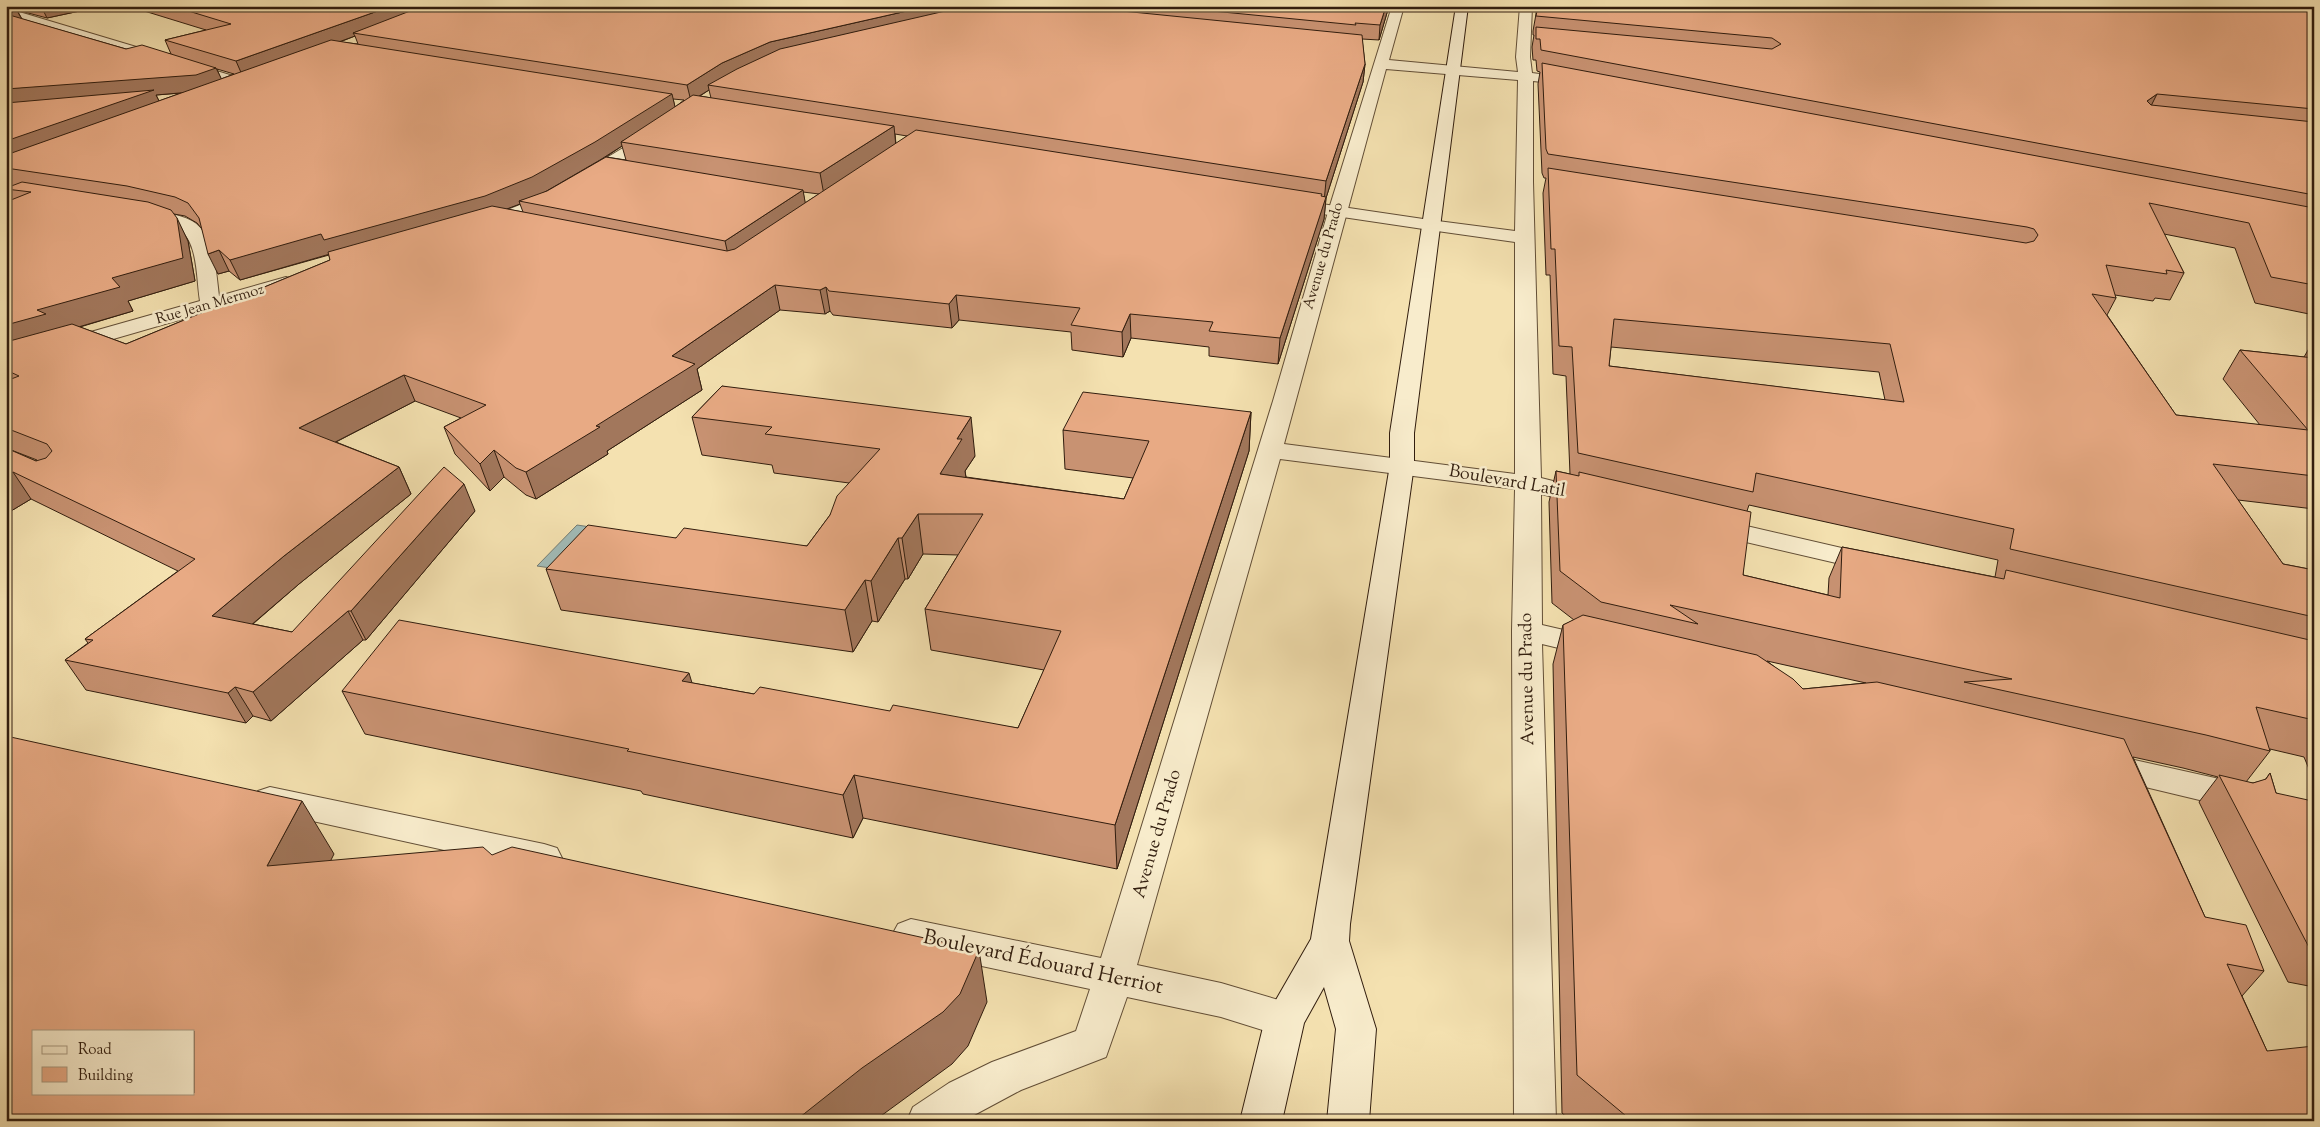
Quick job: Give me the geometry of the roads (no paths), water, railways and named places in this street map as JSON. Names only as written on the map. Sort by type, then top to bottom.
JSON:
[{"type":"street","name":"Avenue du Prado","points":[[928,1121],[979,1090],[1037,1064],[1092,1044],[1135,913],[1270,450],[1379,54],[1398,6]]},
{"type":"street","points":[[1348,1121],[1356,1029],[1330,941],[1331,924],[1402,466],[1402,434],[1462,6]]},
{"type":"street","name":"Avenue du Prado","points":[[1526,6],[1530,40],[1523,57],[1526,85],[1524,182],[1528,483],[1527,631],[1535,1121]]},
{"type":"street","points":[[6,12],[245,84]]},
{"type":"street","points":[[24,29],[44,24]]},
{"type":"street","points":[[1379,54],[1454,69],[1524,75],[1555,80]]},
{"type":"street","points":[[226,90],[262,77]]},
{"type":"street","points":[[472,229],[498,221],[545,202],[608,166],[668,126]]},
{"type":"street","points":[[608,166],[629,169]]},
{"type":"street","points":[[1524,182],[1544,185]]},
{"type":"street","points":[[1273,202],[1526,238]]},
{"type":"street","points":[[124,211],[164,218],[189,227],[199,240],[211,304]]},
{"type":"street","points":[[498,221],[528,227]]},
{"type":"street","name":"Rue Jean Mermoz","points":[[6,363],[299,279]]},
{"type":"street","points":[[1270,450],[1402,466]]},
{"type":"street","name":"Boulevard Latil","points":[[1402,466],[1528,483],[1616,504]]},
{"type":"street","points":[[1684,520],[1897,569]]},
{"type":"street","points":[[1527,631],[1624,653]]},
{"type":"street","points":[[2079,759],[2233,795]]},
{"type":"street","points":[[240,794],[573,864]]},
{"type":"street","name":"Boulevard Édouard Herriot","points":[[878,928],[1222,1000],[1285,1019]]},
{"type":"street","points":[[1261,1121],[1285,1019],[1330,941]]},
{"type":"water","points":[[577,525],[604,529],[564,570],[537,566]]}]
